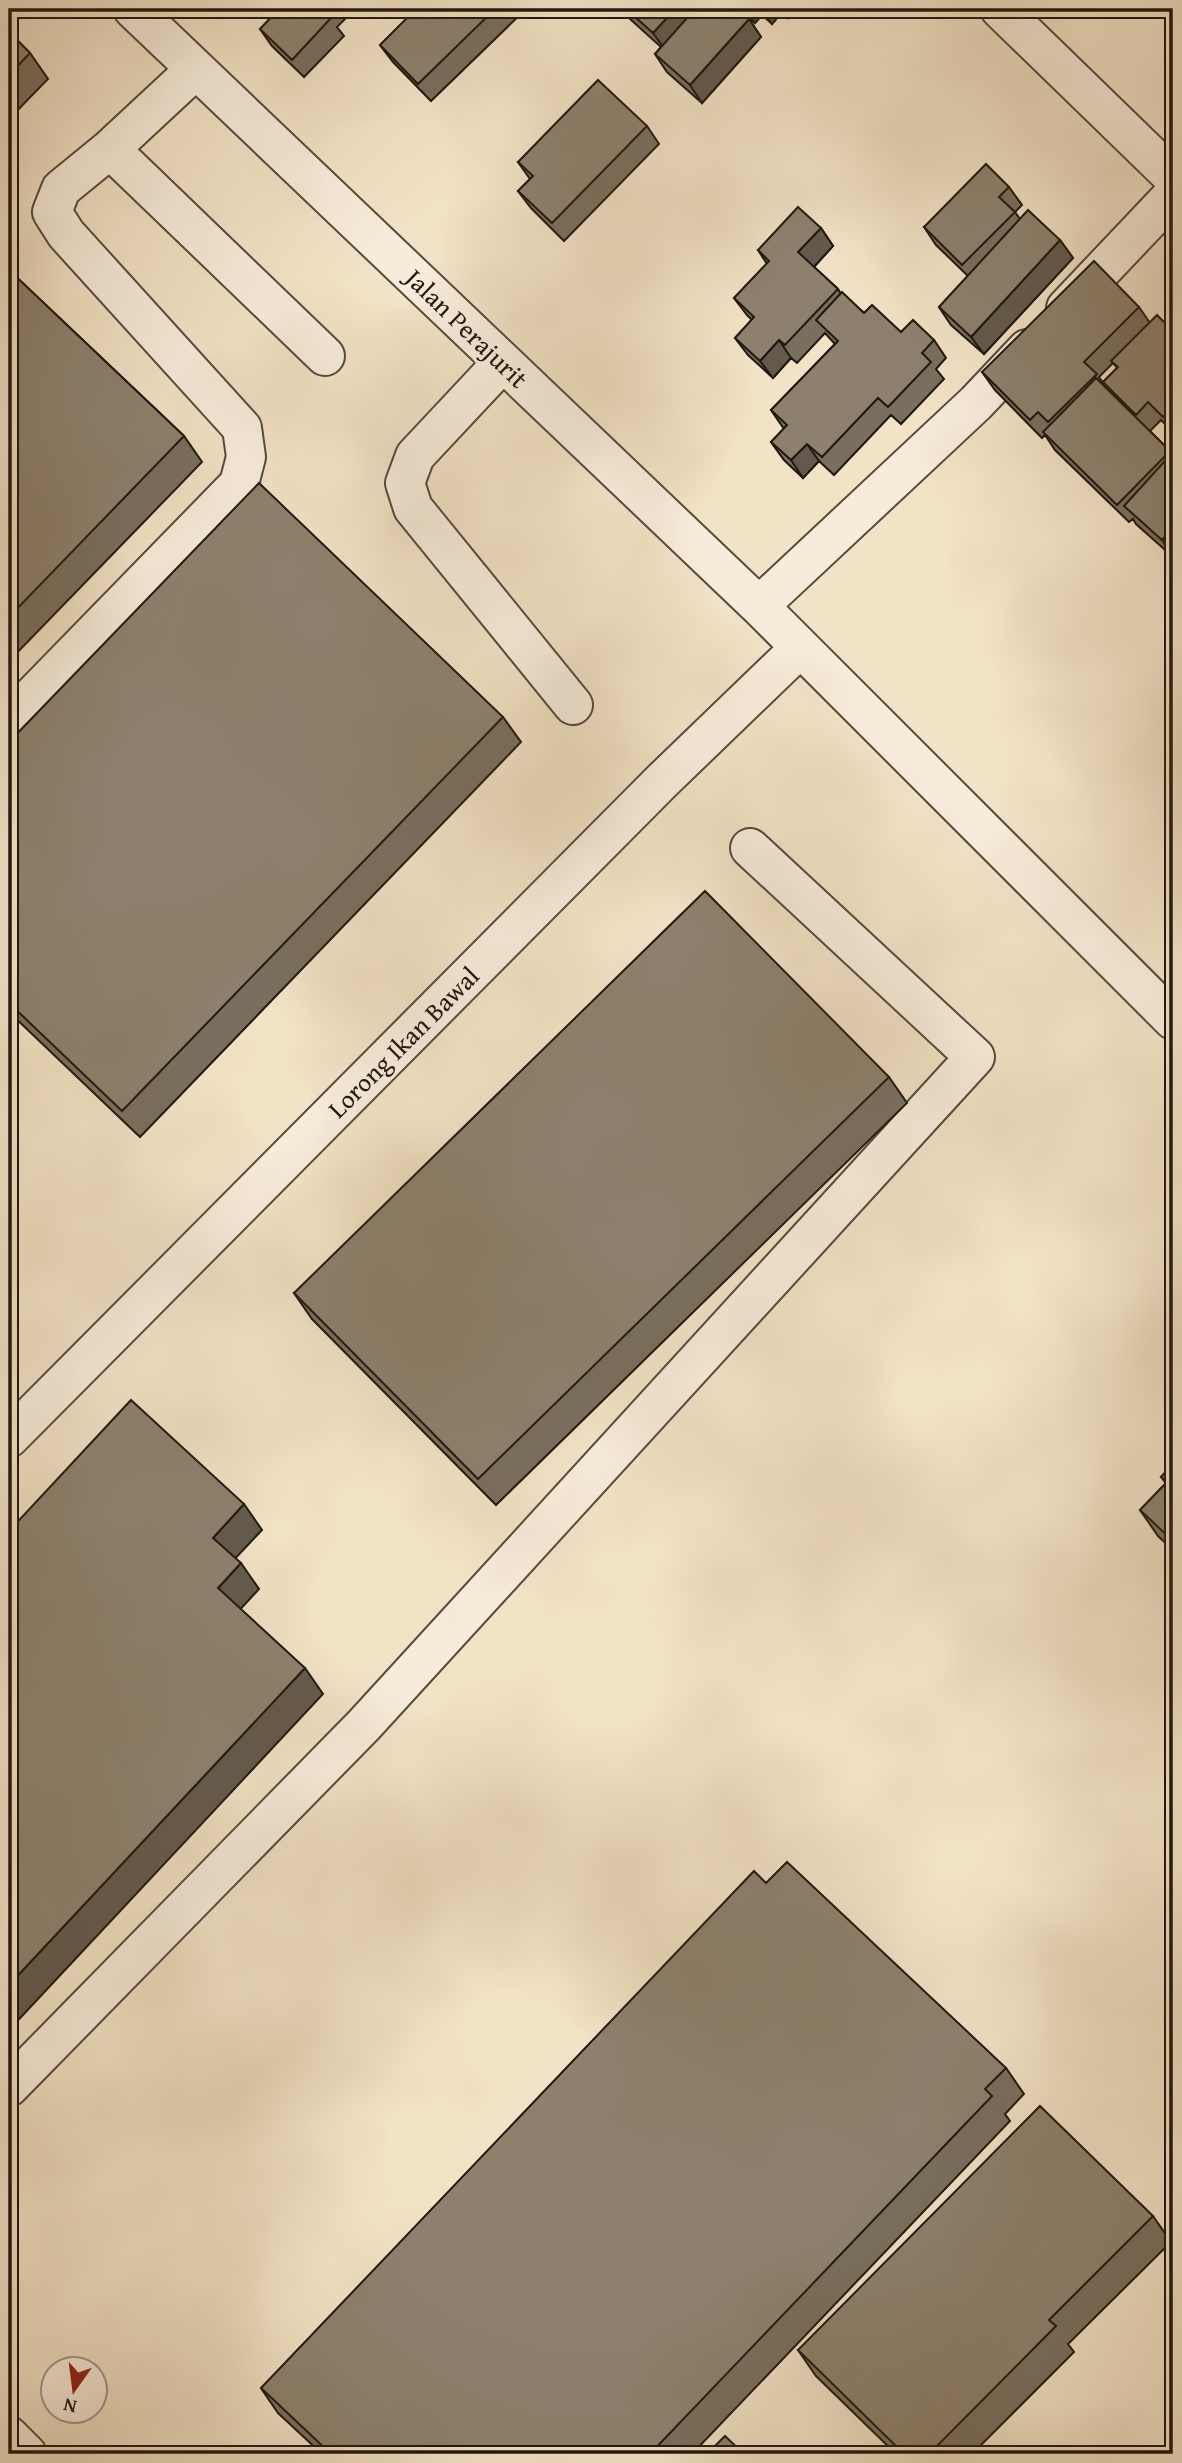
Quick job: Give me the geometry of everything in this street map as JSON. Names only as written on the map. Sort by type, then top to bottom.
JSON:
[{"type":"street","name":"Jalan Perajurit","points":[[133,9],[759,606],[1173,1020]]},
{"type":"street","points":[[1000,9],[1173,177]]},
{"type":"street","points":[[9,720],[239,484],[246,457],[242,429],[66,234],[52,212],[61,189],[110,149],[196,69]]},
{"type":"street","points":[[110,149],[325,356]]},
{"type":"street","points":[[759,606],[976,403],[1173,195]]},
{"type":"street","points":[[503,362],[415,456],[405,483],[413,508],[573,705]]},
{"type":"street","name":"Lorong Ikan Bawal","points":[[9,1438],[662,781],[800,648]]},
{"type":"street","points":[[9,2087],[364,1725],[975,1056],[750,848]]},
{"type":"street","points":[[9,2436],[27,2454]]},
{"type":"building","points":[[279,9],[326,9],[324,11],[331,18],[292,60],[260,29]]},
{"type":"building","points":[[406,9],[495,9],[418,84],[380,45],[411,14]]},
{"type":"building","points":[[626,9],[675,9],[653,33]]},
{"type":"building","points":[[695,9],[737,9],[749,19],[690,85],[655,54]]},
{"type":"building","points":[[9,32],[30,53],[9,75]]},
{"type":"building","points":[[598,80],[647,126],[552,223],[518,191],[533,176],[518,162]]},
{"type":"building","points":[[986,164],[1009,187],[999,197],[1015,212],[962,265],[924,227]]},
{"type":"building","points":[[798,207],[821,228],[798,252],[838,289],[785,345],[779,340],[760,361],[735,338],[754,317],[734,298],[769,261],[758,250]]},
{"type":"building","points":[[1028,210],[1060,240],[971,337],[939,307]]},
{"type":"building","points":[[1094,261],[1139,307],[1084,362],[1097,374],[1048,422],[1038,412],[1030,420],[982,372]]},
{"type":"building","points":[[9,270],[184,436],[9,617]]},
{"type":"building","points":[[842,292],[864,313],[872,305],[901,332],[913,320],[934,340],[922,353],[931,362],[888,407],[878,398],[822,457],[807,444],[791,460],[771,442],[787,425],[771,410],[838,341],[816,320]]},
{"type":"building","points":[[1173,294],[1173,310],[1165,302]]},
{"type":"building","points":[[1157,315],[1173,331],[1173,407],[1163,417],[1148,402],[1136,415],[1103,382],[1118,367],[1111,361]]},
{"type":"building","points":[[1096,378],[1170,451],[1117,505],[1043,432]]},
{"type":"building","points":[[1173,452],[1173,528],[1162,540],[1124,506]]},
{"type":"building","points":[[259,483],[503,717],[122,1111],[9,1003],[9,742]]},
{"type":"building","points":[[705,891],[889,1077],[478,1479],[294,1293]]},
{"type":"building","points":[[131,1400],[244,1504],[213,1538],[241,1563],[218,1588],[305,1668],[9,1985],[9,1531]]},
{"type":"building","points":[[1173,1464],[1173,1541],[1140,1510],[1167,1482],[1161,1477]]},
{"type":"building","points":[[787,1862],[1006,2068],[985,2089],[992,2096],[650,2454],[331,2454],[261,2388],[754,1871],[766,1883]]},
{"type":"building","points":[[1040,2106],[1153,2216],[1049,2320],[1056,2326],[929,2454],[904,2454],[798,2350]]},
{"type":"building","points":[[725,2436],[744,2454],[707,2454]]}]
